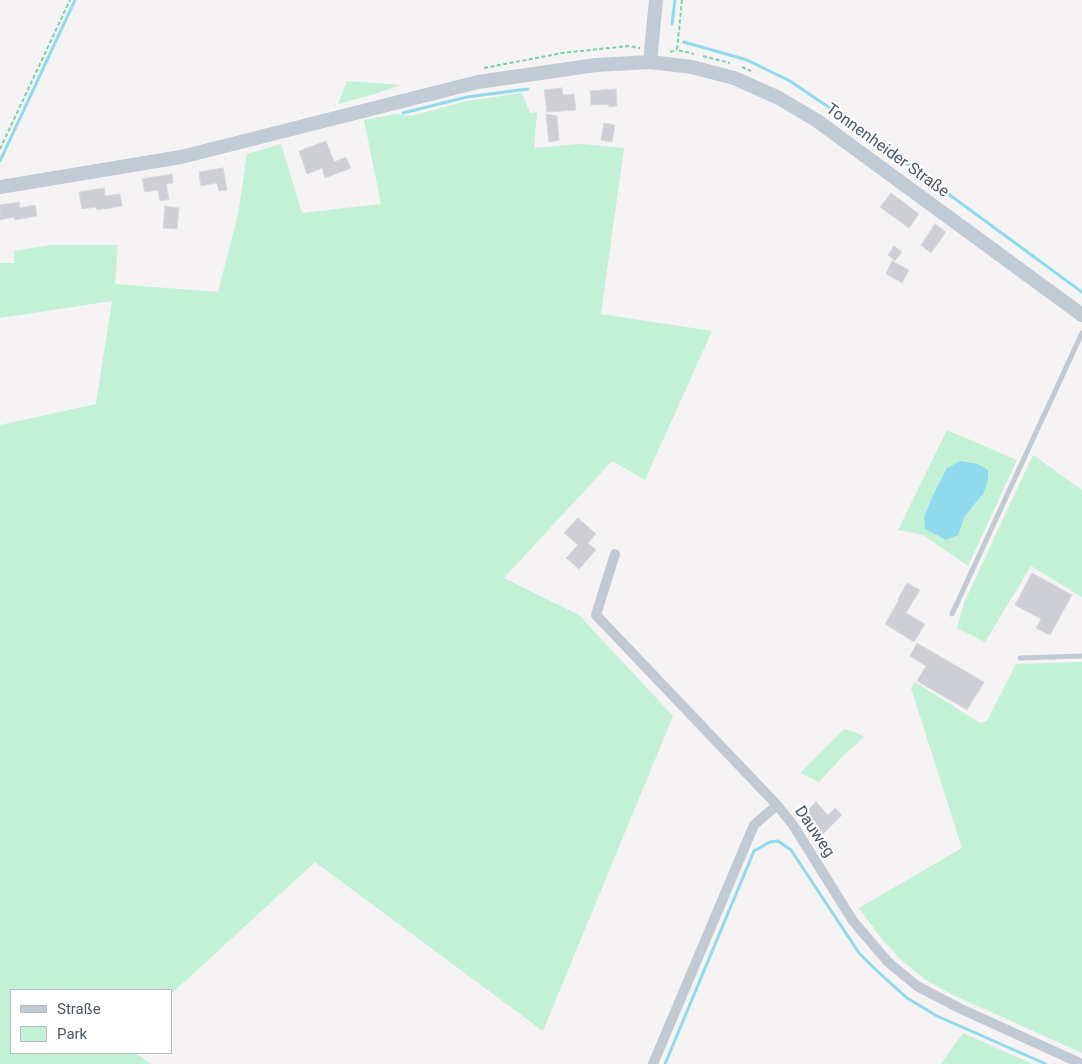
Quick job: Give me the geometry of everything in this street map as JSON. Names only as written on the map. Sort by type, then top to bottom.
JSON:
[{"type":"street","points":[[650,62],[656,0]]},
{"type":"street","name":"Tonnenheider Straße","points":[[0,187],[181,157],[478,82],[596,65],[650,62],[692,67],[734,78],[777,97],[816,120],[962,224],[1082,315]]},
{"type":"street","name":"Dauweg","points":[[615,554],[596,615],[777,805],[793,825],[853,921],[888,962],[917,986],[950,1004],[1082,1064]]},
{"type":"street","points":[[654,1064],[754,826],[777,805]]},
{"type":"lane","points":[[952,614],[1082,333]]},
{"type":"lane","points":[[1020,658],[1082,656]]},
{"type":"path","points":[[0,149],[70,0]]},
{"type":"green space","points":[[347,81],[400,85],[338,104]]},
{"type":"green space","points":[[522,93],[530,113],[537,112],[534,148],[580,144],[624,148],[601,314],[712,331],[645,480],[612,461],[504,578],[579,615],[673,716],[543,1031],[315,862],[172,993],[172,989],[10,989],[10,1054],[136,1054],[151,1064],[0,1064],[0,425],[96,404],[112,301],[0,318],[0,263],[14,263],[14,251],[51,245],[118,245],[115,284],[218,292],[238,214],[247,154],[281,144],[302,213],[381,204],[364,120],[396,114],[411,116],[467,101]]},
{"type":"green space","points":[[947,430],[1017,460],[968,566],[923,535],[898,530]],"holes":[[[947,469],[983,494],[946,540],[925,529],[924,517]]]},
{"type":"green space","points":[[1033,455],[1082,490],[1082,597],[1031,566],[985,642],[957,628],[964,603]]},
{"type":"green space","points":[[1082,662],[1082,1053],[951,994],[926,980],[901,960],[881,938],[859,908],[962,848],[911,688],[915,682],[980,723],[987,721],[1016,664]]},
{"type":"green space","points":[[844,729],[864,737],[819,782],[800,773]]},
{"type":"green space","points":[[963,1033],[1033,1064],[941,1064]]},
{"type":"water","points":[[960,461],[978,464],[988,470],[988,480],[983,494],[965,516],[958,535],[946,540],[925,529],[924,517],[947,468]]},
{"type":"building","points":[[562,88],[563,95],[574,94],[576,110],[547,112],[544,90]]},
{"type":"building","points":[[616,89],[617,106],[609,107],[608,104],[591,105],[590,91]]},
{"type":"building","points":[[546,114],[557,116],[559,140],[549,142]]},
{"type":"building","points":[[604,123],[615,125],[612,142],[601,140]]},
{"type":"building","points":[[326,141],[334,162],[346,157],[351,168],[325,178],[322,168],[307,174],[299,151]]},
{"type":"building","points":[[223,168],[227,190],[219,191],[217,183],[201,186],[199,172]]},
{"type":"building","points":[[172,174],[173,183],[166,184],[169,199],[160,201],[158,190],[145,192],[142,179]]},
{"type":"building","points":[[104,188],[105,196],[120,194],[122,206],[97,210],[96,207],[82,209],[79,192]]},
{"type":"building","points":[[891,193],[919,214],[909,228],[880,207]]},
{"type":"building","points":[[19,202],[20,208],[35,205],[37,216],[15,220],[14,217],[0,220],[0,205]]},
{"type":"building","points":[[165,206],[179,208],[177,229],[163,228]]},
{"type":"building","points":[[935,224],[946,232],[931,253],[921,245]]},
{"type":"building","points":[[894,246],[902,252],[895,261],[888,255]]},
{"type":"building","points":[[892,261],[909,270],[902,283],[886,274]]},
{"type":"building","points":[[578,518],[596,534],[588,543],[596,550],[579,569],[566,558],[578,545],[564,533]]},
{"type":"building","points":[[1032,573],[1072,595],[1050,635],[1036,628],[1041,619],[1015,605]]},
{"type":"building","points":[[907,583],[920,590],[906,613],[925,624],[914,642],[885,624]]},
{"type":"building","points":[[917,643],[984,682],[967,710],[917,681],[926,666],[910,656]]},
{"type":"building","points":[[816,802],[828,815],[835,808],[842,815],[821,836],[807,821],[809,819],[804,814]]},
{"type":"waterway","points":[[0,161],[75,0]]},
{"type":"waterway","points":[[672,24],[675,0]]},
{"type":"waterway","points":[[684,42],[747,60],[790,81],[849,121],[1082,292]]},
{"type":"waterway","points":[[403,113],[467,97],[528,89]]},
{"type":"waterway","points":[[665,1064],[754,851],[770,842],[778,841],[791,850],[859,953],[907,998],[937,1016],[1046,1064]]}]
